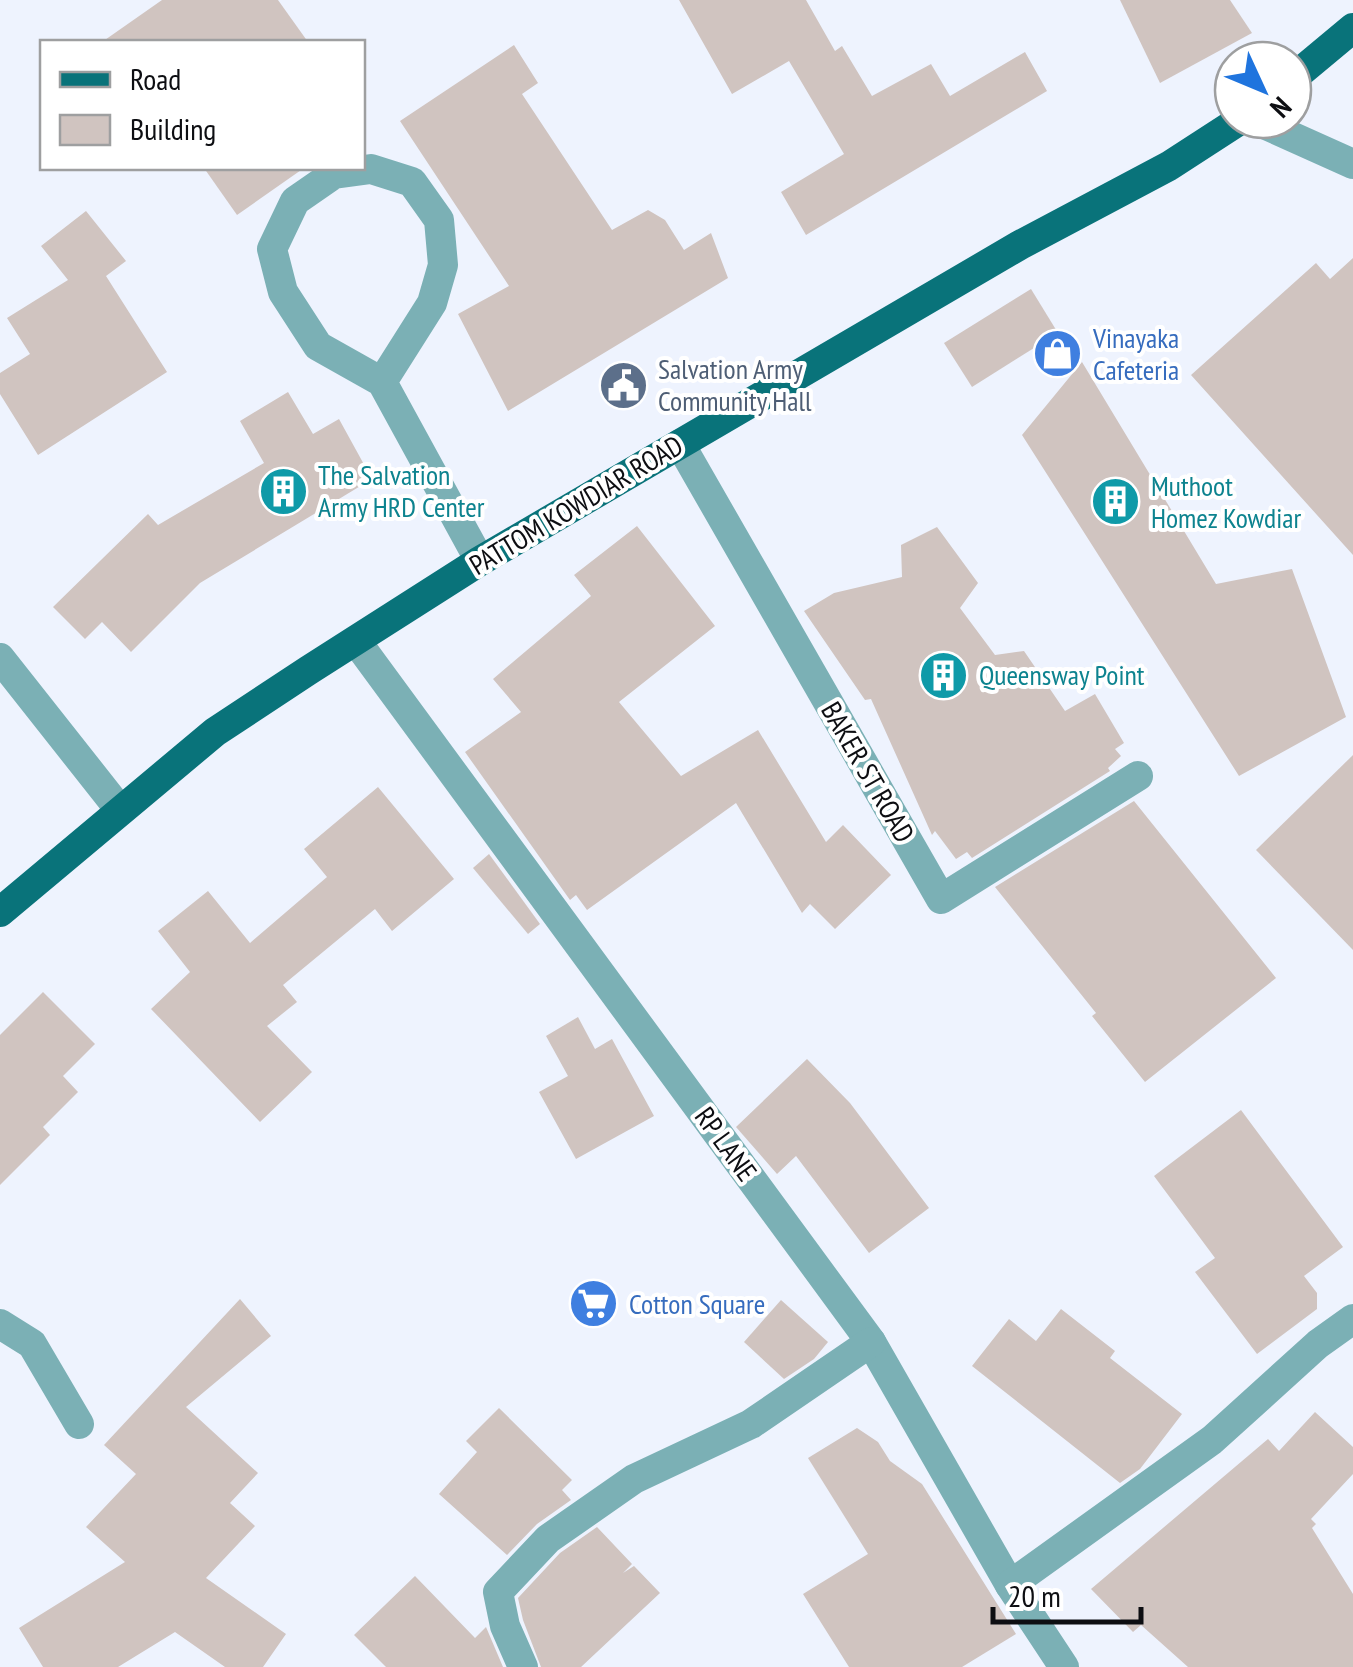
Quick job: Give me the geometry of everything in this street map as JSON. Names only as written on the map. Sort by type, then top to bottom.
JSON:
[{"type":"main road","points":[[1313,61],[1353,28]]},
{"type":"main road","name":"PATTOM KOWDIAR ROAD","points":[[0,912],[216,732],[480,560],[1020,245],[1169,166],[1213,137]]},
{"type":"street","points":[[1300,140],[1353,164]]},
{"type":"street","points":[[364,170],[334,174],[295,201],[272,249],[283,292],[318,346],[382,382],[480,560]]},
{"type":"street","points":[[365,170],[412,182],[440,220],[442,265],[432,303],[382,382]]},
{"type":"street","name":"BAKER ST ROAD","points":[[680,444],[941,899],[1138,776]]},
{"type":"street","name":"RP LANE","points":[[356,641],[871,1342],[1010,1585],[1064,1667]]},
{"type":"street","points":[[0,658],[120,810]]},
{"type":"street","points":[[1010,1585],[1212,1440],[1318,1344],[1353,1319]]},
{"type":"street","points":[[0,1324],[32,1344],[79,1424]]},
{"type":"street","points":[[523,1667],[506,1626],[498,1592],[548,1539],[634,1479],[751,1424],[871,1342]]},
{"type":"building","points":[[162,0],[278,0],[307,40],[105,40]]},
{"type":"building","points":[[679,0],[806,0],[835,51],[842,46],[872,96],[931,64],[950,96],[1025,52],[1047,91],[806,235],[781,192],[844,154],[789,61],[732,94]]},
{"type":"building","points":[[1120,0],[1230,0],[1252,33],[1239,40],[1213,40],[1213,54],[1160,83]]},
{"type":"building","points":[[514,45],[538,83],[522,94],[612,230],[648,210],[665,220],[684,250],[711,233],[728,278],[508,411],[458,314],[509,286],[400,121]]},
{"type":"building","points":[[205,170],[301,170],[237,215]]},
{"type":"building","points":[[86,211],[126,261],[106,276],[167,372],[38,455],[0,394],[0,373],[30,354],[7,318],[68,280],[41,246]]},
{"type":"building","points":[[1353,258],[1353,555],[1191,375],[1316,263],[1330,279]]},
{"type":"building","points":[[1031,289],[1058,333],[972,387],[944,343]]},
{"type":"building","name":"Muthoot Homez Kowdiar","points":[[1082,362],[1216,584],[1292,569],[1346,717],[1239,776],[1022,435]]},
{"type":"building","points":[[288,392],[313,434],[339,419],[372,479],[200,583],[131,652],[102,622],[85,639],[53,607],[148,514],[158,525],[264,463],[240,421]]},
{"type":"building","points":[[637,526],[715,626],[619,702],[681,776],[758,730],[826,842],[843,825],[891,875],[835,929],[810,904],[802,913],[736,803],[587,910],[576,895],[570,900],[465,752],[521,712],[493,679],[591,596],[574,575]]},
{"type":"building","name":"Queensway Point","points":[[937,527],[978,583],[960,608],[995,655],[1024,651],[1065,711],[1095,694],[1124,743],[1115,749],[1121,756],[1108,768],[1110,771],[972,858],[967,852],[956,859],[935,831],[932,835],[871,699],[865,700],[804,611],[834,593],[902,577],[901,545]]},
{"type":"building","points":[[1353,755],[1353,950],[1256,850]]},
{"type":"building","points":[[378,787],[454,879],[392,931],[375,909],[283,985],[297,1002],[267,1026],[312,1072],[260,1122],[151,1009],[190,972],[158,931],[208,891],[250,943],[327,877],[304,849]]},
{"type":"building","points":[[1134,801],[1276,978],[1145,1082],[1092,1016],[1096,1013],[995,887]]},
{"type":"building","points":[[489,854],[540,924],[528,934],[473,868]]},
{"type":"building","points":[[43,992],[95,1044],[63,1076],[78,1092],[43,1127],[50,1135],[0,1185],[0,1035]]},
{"type":"building","points":[[578,1017],[595,1049],[612,1039],[654,1116],[576,1159],[539,1092],[568,1076],[546,1036]]},
{"type":"building","points":[[807,1059],[850,1103],[929,1208],[869,1253],[796,1156],[777,1174],[736,1127]]},
{"type":"building","points":[[1241,1110],[1343,1247],[1304,1276],[1317,1293],[1317,1309],[1257,1354],[1195,1272],[1215,1258],[1154,1176]]},
{"type":"building","points":[[240,1299],[271,1336],[186,1407],[258,1473],[230,1503],[255,1526],[206,1578],[286,1634],[263,1667],[225,1667],[175,1632],[118,1667],[43,1667],[19,1628],[125,1562],[86,1527],[136,1474],[104,1445]]},
{"type":"building","points":[[781,1300],[828,1342],[814,1359],[784,1379],[744,1342]]},
{"type":"building","points":[[1061,1309],[1115,1351],[1110,1358],[1182,1414],[1140,1469],[1120,1483],[972,1366],[1009,1319],[1036,1341]]},
{"type":"building","points":[[499,1408],[572,1480],[562,1490],[571,1500],[537,1524],[507,1555],[439,1494],[477,1452],[466,1441]]},
{"type":"building","points":[[1315,1412],[1353,1447],[1353,1474],[1311,1519],[1316,1524],[1312,1528],[1353,1594],[1353,1667],[1188,1667],[1141,1625],[1133,1632],[1091,1589],[1268,1439],[1279,1451]]},
{"type":"building","points":[[857,1428],[878,1442],[890,1461],[922,1484],[1016,1634],[962,1667],[849,1667],[803,1594],[868,1554],[808,1458]]},
{"type":"building","points":[[597,1527],[632,1564],[623,1573],[634,1566],[660,1593],[581,1667],[541,1667],[518,1598],[560,1553]]},
{"type":"building","points":[[415,1576],[475,1638],[486,1627],[503,1667],[386,1667],[354,1635]]},
{"type":"place","name":"Vinayaka Cafeteria","points":[[1058,354]]},
{"type":"place","name":"Salvation Army Community Hall","points":[[623,385]]},
{"type":"place","name":"The Salvation Army HRD Center","points":[[283,491]]},
{"type":"place","name":"Muthoot Homez Kowdiar","points":[[1116,502]]},
{"type":"place","name":"Queensway Point","points":[[944,675]]},
{"type":"place","name":"Cotton Square","points":[[594,1304]]}]
